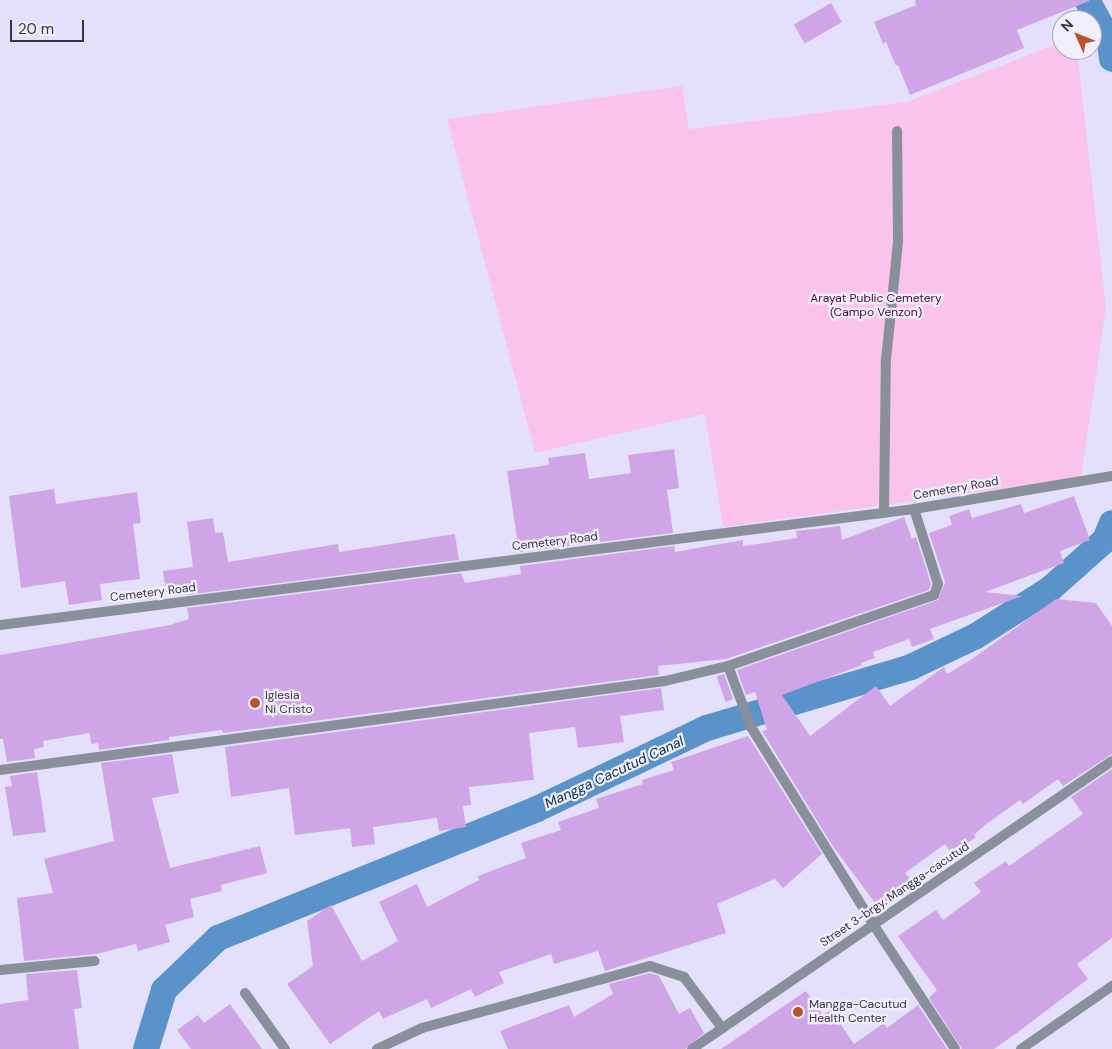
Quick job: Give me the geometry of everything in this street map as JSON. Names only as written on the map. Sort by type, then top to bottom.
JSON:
[{"type":"street","points":[[884,513],[886,360],[898,242],[896,131]]},
{"type":"street","name":"Cemetery Road","points":[[0,625],[914,509],[1112,476]]},
{"type":"street","points":[[0,770],[665,681],[728,666],[934,595],[938,584],[914,509]]},
{"type":"street","points":[[728,666],[751,727],[873,924],[955,1049]]},
{"type":"street","name":"Street 3-brgy. Mangga-cacutud","points":[[692,1049],[1112,761]]},
{"type":"street","points":[[0,970],[19,966],[95,961]]},
{"type":"street","points":[[377,1049],[422,1028],[650,966],[684,977],[722,1028]]},
{"type":"street","points":[[1021,1049],[1112,986]]},
{"type":"street","points":[[245,993],[285,1049]]},
{"type":"green space","name":"Arayat Public Cemetery (Campo Venzon)","points":[[1052,46],[1052,60],[1078,60],[1106,307],[1081,478],[723,527],[705,414],[535,453],[447,119],[682,86],[689,129],[907,102]]},
{"type":"building","points":[[915,0],[1089,0],[1067,10],[1052,10],[1052,16],[1017,30],[1024,48],[910,95],[898,65],[896,66],[886,42],[883,44],[874,22],[916,5]]},
{"type":"building","points":[[831,3],[842,22],[805,44],[794,24]]},
{"type":"building","points":[[674,449],[679,488],[667,490],[673,533],[519,552],[507,471],[549,465],[548,458],[585,453],[589,479],[631,473],[628,455]]},
{"type":"building","points":[[54,489],[56,504],[137,492],[141,523],[133,524],[140,579],[100,584],[102,600],[69,605],[65,581],[21,588],[9,496]]},
{"type":"building","points":[[1074,496],[1090,540],[1060,551],[1064,563],[985,592],[1022,596],[930,629],[934,639],[912,647],[909,639],[873,652],[875,658],[861,663],[862,665],[782,695],[810,736],[876,686],[890,706],[944,667],[947,674],[972,659],[1056,599],[1096,603],[1112,626],[1112,754],[1063,786],[1058,779],[1023,804],[1020,800],[985,825],[974,835],[976,837],[952,854],[945,844],[905,873],[912,882],[878,907],[832,845],[762,731],[767,730],[755,692],[746,695],[737,670],[938,600],[945,582],[929,533],[952,525],[949,516],[969,509],[972,518],[1021,504],[1024,513]]},
{"type":"building","points":[[904,517],[912,539],[916,537],[931,584],[929,590],[726,659],[658,666],[659,675],[223,733],[222,730],[169,737],[169,740],[99,750],[98,743],[91,744],[90,733],[43,741],[44,747],[34,749],[35,758],[7,762],[3,739],[0,739],[0,655],[170,625],[189,619],[187,608],[461,573],[465,583],[521,574],[520,566],[674,546],[675,552],[743,540],[743,546],[797,538],[796,531],[840,526],[842,540]]},
{"type":"building","points":[[213,518],[215,533],[223,532],[228,562],[338,544],[339,552],[455,534],[459,560],[185,595],[184,589],[166,592],[163,571],[193,567],[187,522]]},
{"type":"building","points":[[724,674],[733,699],[726,702],[716,677]]},
{"type":"building","points":[[661,688],[664,710],[620,716],[624,742],[578,748],[575,727],[529,733],[534,780],[469,787],[471,805],[463,806],[466,827],[439,831],[437,818],[373,827],[375,844],[352,847],[350,828],[295,835],[289,788],[231,797],[225,747]]},
{"type":"building","points":[[748,736],[822,854],[783,888],[775,879],[717,904],[726,933],[605,971],[598,951],[554,964],[551,954],[499,972],[504,983],[475,997],[471,989],[431,1008],[427,999],[383,1019],[379,1011],[330,1044],[287,984],[313,966],[307,921],[331,905],[362,961],[398,941],[379,902],[417,884],[427,907],[479,880],[478,876],[526,858],[521,843],[561,830],[558,822],[599,808],[596,799],[643,784],[642,780],[674,770],[671,762]]},
{"type":"building","points":[[172,754],[179,793],[152,798],[170,868],[260,846],[267,873],[221,885],[222,891],[190,899],[194,917],[165,925],[170,942],[138,951],[136,944],[96,954],[24,961],[17,898],[53,893],[44,859],[114,841],[101,763]]},
{"type":"building","points":[[1112,769],[1112,938],[1077,964],[1088,979],[1018,1032],[994,1049],[962,1049],[929,998],[937,990],[898,936],[936,910],[943,920],[981,892],[974,883],[1006,861],[1009,866],[1083,814],[1071,797]]},
{"type":"building","points":[[37,772],[46,832],[13,836],[5,787],[12,786],[10,776]]},
{"type":"building","points":[[77,970],[82,1008],[74,1009],[79,1049],[0,1049],[0,1004],[28,1000],[26,974]]},
{"type":"building","points":[[650,973],[659,976],[679,1014],[690,1008],[704,1033],[685,1049],[508,1049],[500,1031],[569,1005],[574,1017],[613,994],[609,984]]},
{"type":"building","points":[[806,991],[823,1015],[831,1010],[854,1044],[884,1023],[887,1028],[918,1005],[947,1049],[721,1049]]},
{"type":"building","points":[[230,1004],[262,1049],[191,1049],[177,1030],[198,1015],[204,1023]]},
{"type":"waterway","name":"Mangga Cacutud Canal","points":[[1087,0],[1110,42],[1112,59]]},
{"type":"waterway","name":"Mangga Cacutud Canal","points":[[146,1049],[164,990],[218,938],[537,809],[707,728],[911,667],[976,636],[1050,589],[1105,540],[1112,523]]},
{"type":"place","name":"Iglesia Ni Cristo","points":[[255,703]]},
{"type":"place","name":"Mangga-Cacutud Health Center","points":[[798,1012]]}]
